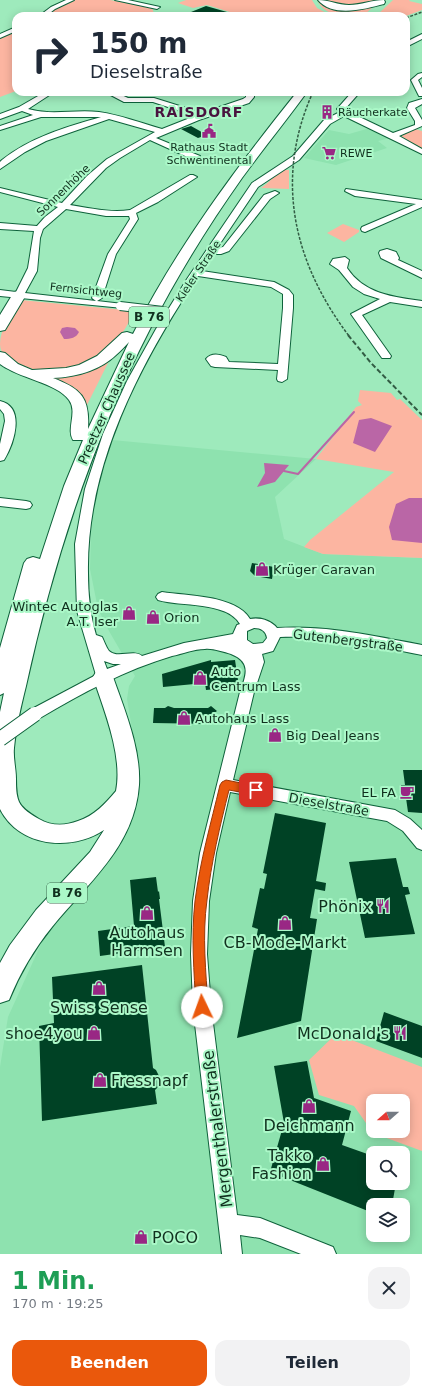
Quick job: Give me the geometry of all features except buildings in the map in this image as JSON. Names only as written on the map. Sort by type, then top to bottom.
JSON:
[{"type":"highway","points":[[315,0],[321,9],[327,12]]},
{"type":"highway","points":[[322,0],[329,4],[345,7],[363,6],[384,1]]},
{"type":"highway","points":[[376,12],[384,1]]},
{"type":"highway","points":[[371,12],[384,1]]},
{"type":"highway","name":"Preetzer Chaussee","points":[[0,687],[12,638],[39,545],[79,436],[127,336],[180,247],[227,177],[290,96]]},
{"type":"highway","name":"Preetzer Chaussee","points":[[1,752],[24,647],[45,568],[65,507],[95,429],[116,381],[143,327],[206,221],[236,178],[299,96]]},
{"type":"highway","points":[[0,327],[19,295]]},
{"type":"highway","name":"B 76","points":[[23,371],[56,373],[71,372],[87,367],[110,353],[121,340],[127,336]]},
{"type":"highway","name":"B 76","points":[[0,356],[7,363],[62,387],[76,398],[82,412],[79,436]]},
{"type":"highway","name":"B 76","points":[[0,991],[7,974],[22,947],[44,919],[109,844],[124,814],[127,776],[124,751],[103,677]]},
{"type":"highway","name":"B 76","points":[[1,752],[5,774],[4,791],[9,805],[16,816],[34,829],[58,834],[76,832],[93,827],[109,816],[117,808],[126,794]]},
{"type":"street","points":[[48,12],[71,0]]},
{"type":"street","points":[[118,0],[157,10],[161,1]]},
{"type":"street","points":[[0,36],[12,31]]},
{"type":"street","points":[[410,43],[422,36]]},
{"type":"street","points":[[420,75],[414,80],[422,94]]},
{"type":"street","points":[[0,117],[22,110],[44,96]]},
{"type":"street","points":[[118,96],[127,100],[154,100],[202,116]]},
{"type":"street","name":"Sonnenhöhe","points":[[19,295],[33,268],[36,240],[39,229],[46,220],[64,205],[84,183],[107,163],[162,132],[246,101],[250,96]]},
{"type":"street","points":[[352,96],[341,109],[344,113],[393,136],[422,152]]},
{"type":"street","points":[[393,136],[418,126],[419,121],[411,108],[422,101]]},
{"type":"street","points":[[22,110],[41,115]]},
{"type":"street","points":[[0,128],[41,115],[89,113],[132,122],[162,132]]},
{"type":"street","name":"Kieler Straße","points":[[103,677],[84,616],[81,555],[85,513],[92,480],[105,443],[144,357],[167,312],[196,273],[255,186],[273,172],[296,158],[327,122],[334,116],[344,113]]},
{"type":"street","points":[[1,165],[16,154],[45,138],[76,126],[112,117]]},
{"type":"street","points":[[151,138],[197,158]]},
{"type":"street","points":[[0,190],[104,214],[131,213],[149,204],[193,177]]},
{"type":"street","points":[[349,191],[355,194],[422,203]]},
{"type":"street","points":[[211,251],[221,252],[226,249],[267,197],[275,193]]},
{"type":"street","points":[[365,229],[422,203]]},
{"type":"street","points":[[97,298],[112,254],[134,219],[131,213]]},
{"type":"street","points":[[0,226],[39,229]]},
{"type":"street","points":[[393,260],[422,275]]},
{"type":"street","points":[[342,268],[350,280],[369,294],[389,299],[422,304]]},
{"type":"street","points":[[196,273],[274,285],[286,292],[289,301],[282,379]]},
{"type":"street","name":"Fernsichtweg","points":[[0,293],[167,312]]},
{"type":"street","points":[[386,356],[356,314],[389,299]]},
{"type":"street","points":[[225,365],[283,367]]},
{"type":"street","points":[[0,457],[9,435],[10,425],[7,410],[1,405]]},
{"type":"street","points":[[0,502],[26,505]]},
{"type":"street","points":[[162,596],[172,599],[188,599],[232,609],[240,613],[247,625]]},
{"type":"street","points":[[84,616],[104,655],[114,659],[147,658]]},
{"type":"street","points":[[260,623],[271,629],[274,633],[272,643],[268,647],[256,650],[244,646],[238,638],[242,628],[247,625],[260,623]]},
{"type":"street","name":"Gutenbergstraße","points":[[274,633],[298,631],[422,650]]},
{"type":"street","points":[[1,752],[35,714],[66,695],[103,677],[147,658],[202,643],[238,638]]},
{"type":"street","points":[[202,643],[234,650],[244,655],[253,667],[253,675]]},
{"type":"street","name":"Mergenthalerstraße","points":[[232,1254],[202,1007],[199,954],[201,901],[206,867],[247,692],[256,662],[256,650]]},
{"type":"street","name":"Dieselstraße","points":[[226,785],[390,815],[404,822],[415,831],[422,843]]},
{"type":"street","points":[[228,1224],[260,1228],[326,1254]]},
{"type":"shaded area","points":[[75,0],[110,0],[152,8],[154,12],[50,12]]},
{"type":"shaded area","points":[[186,0],[312,0],[317,8],[324,12],[230,12],[207,5],[193,8],[178,3]]},
{"type":"shaded area","points":[[317,0],[328,5],[374,6],[367,12],[329,12],[321,6]]},
{"type":"shaded area","points":[[323,0],[377,0],[371,3],[350,6]]},
{"type":"shaded area","points":[[393,0],[410,0],[409,1],[422,4],[422,10],[410,14],[410,12],[380,12]]},
{"type":"shaded area","points":[[12,32],[12,92],[0,97],[0,37]]},
{"type":"shaded area","points":[[370,128],[390,138],[378,141],[387,148],[336,165],[304,158],[329,130],[349,134]]},
{"type":"shaded area","points":[[415,129],[422,131],[422,150],[401,136],[401,134]]},
{"type":"shaded area","points":[[283,170],[289,170],[289,189],[261,188],[277,174]]},
{"type":"shaded area","points":[[343,224],[359,230],[359,232],[344,242],[327,233]]},
{"type":"shaded area","points":[[21,300],[135,311],[119,339],[104,354],[74,369],[55,371],[43,370],[19,365],[9,360],[2,353],[0,344],[2,332],[7,321]]},
{"type":"shaded area","points":[[62,328],[75,328],[79,332],[73,338],[64,339],[60,332]]},
{"type":"shaded area","points":[[111,357],[86,407],[47,375]]},
{"type":"shaded area","points":[[360,390],[391,393],[397,400],[400,399],[422,420],[422,558],[323,554],[304,547],[310,540],[394,472],[316,459],[356,407],[362,405],[358,401]]},
{"type":"shaded area","points":[[371,418],[392,426],[375,452],[353,443],[359,420]]},
{"type":"shaded area","points":[[112,440],[316,459],[275,497],[284,539],[323,554],[422,558],[422,1254],[0,1254],[0,1067],[8,1017],[50,924],[120,846],[137,801],[137,759],[127,699],[129,686],[135,676],[98,609],[90,569],[92,508]]},
{"type":"shaded area","points":[[264,463],[289,465],[275,482],[257,487],[265,473]]},
{"type":"shaded area","points":[[409,498],[422,498],[422,543],[392,540],[389,527],[396,504]]},
{"type":"shaded area","points":[[336,1034],[422,1067],[422,1151],[387,1138],[410,1138],[410,1094],[366,1094],[366,1123],[354,1106],[319,1095],[309,1060]]},
{"type":"waterway","points":[[284,471],[298,474],[354,412]]},
{"type":"railway","points":[[410,16],[422,12]]},
{"type":"railway","points":[[312,96],[301,124],[294,156],[292,187],[295,218],[303,249],[314,279],[330,308],[349,336]]},
{"type":"railway","points":[[348,335],[371,363],[422,415]]},
{"type":"place","name":"Räucherkate","points":[[327,112]]},
{"type":"place","name":"Rathaus Stadt Schwentinental","points":[[209,131]]},
{"type":"place","name":"REWE","points":[[329,153]]},
{"type":"place","name":"Krüger Caravan","points":[[262,569]]},
{"type":"place","name":"Wintec Autoglas A.T. Iser","points":[[129,613]]},
{"type":"place","name":"Orion","points":[[153,617]]},
{"type":"place","name":"Auto Centrum Lass","points":[[200,678]]},
{"type":"place","name":"Autohaus Lass","points":[[184,718]]},
{"type":"place","name":"Big Deal Jeans","points":[[275,735]]},
{"type":"place","name":"EL FA","points":[[407,792]]},
{"type":"place","name":"Phönix","points":[[383,906]]},
{"type":"place","name":"Autohaus Harmsen","points":[[147,913]]},
{"type":"place","name":"CB-Mode-Markt","points":[[285,923]]},
{"type":"place","name":"Swiss Sense","points":[[99,988]]},
{"type":"place","name":"shoe4you","points":[[94,1033]]},
{"type":"place","name":"McDonald's","points":[[400,1033]]},
{"type":"place","name":"Fressnapf","points":[[100,1080]]},
{"type":"place","name":"Deichmann","points":[[309,1106]]},
{"type":"place","name":"Takko Fashion","points":[[323,1164]]},
{"type":"place","name":"POCO","points":[[141,1237]]},
{"type":"district","name":"RAISDORF","points":[[199,112]]},
{"type":"route","points":[[202,1007],[199,954],[201,901],[211,840],[226,785],[256,790]]}]
